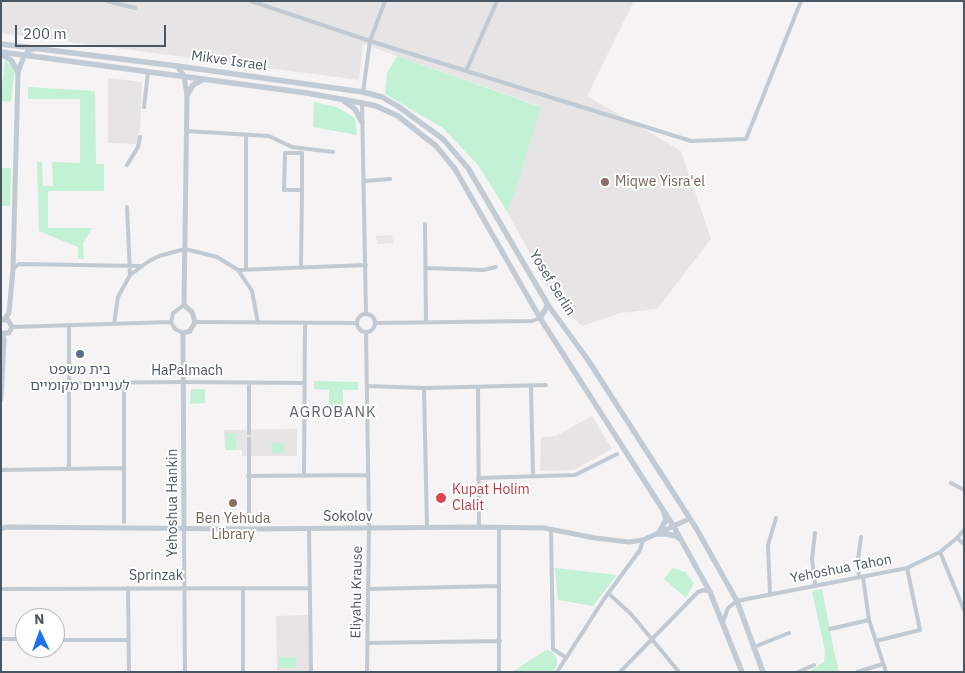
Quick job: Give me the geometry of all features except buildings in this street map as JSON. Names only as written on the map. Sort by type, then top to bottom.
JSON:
[{"type":"main road","name":"Mikve Israel","points":[[1,44],[363,92]]},
{"type":"main road","name":"Mikve Israel","points":[[1,53],[206,79],[362,103]]},
{"type":"main road","points":[[1,53],[12,60],[18,72]]},
{"type":"main road","points":[[187,95],[193,85],[206,79]]},
{"type":"main road","points":[[362,103],[363,92]]},
{"type":"main road","name":"Yosef Serlin","points":[[363,92],[382,97],[443,139],[468,168],[548,305],[588,360],[689,519],[737,601],[763,672]]},
{"type":"main road","points":[[340,99],[355,109],[362,122]]},
{"type":"main road","name":"Yosef Serlin","points":[[362,103],[376,106],[398,116],[436,146],[455,168],[547,330],[674,527],[710,592],[742,672]]},
{"type":"main road","points":[[540,318],[548,305]]},
{"type":"main road","points":[[663,508],[666,520],[658,534],[676,536],[682,542]]},
{"type":"street","points":[[107,1],[135,8]]},
{"type":"street","points":[[251,1],[370,41],[691,141],[746,139],[800,1]]},
{"type":"street","points":[[363,92],[370,41],[385,1]]},
{"type":"street","points":[[466,71],[497,1]]},
{"type":"street","points":[[12,327],[10,322],[3,320],[9,313],[13,269],[18,72],[24,56],[28,51],[35,48]]},
{"type":"street","points":[[177,66],[184,76],[187,95],[184,305],[192,312],[195,322],[192,329],[186,333],[175,329],[171,322],[173,313],[184,305]]},
{"type":"street","points":[[144,107],[148,72]]},
{"type":"street","points":[[362,103],[365,181],[366,314]]},
{"type":"street","points":[[186,131],[269,136],[292,147],[333,152]]},
{"type":"street","points":[[246,135],[246,269]]},
{"type":"street","points":[[127,165],[138,147],[140,137]]},
{"type":"street","points":[[302,190],[284,190],[284,153],[302,153],[302,190],[302,267]]},
{"type":"street","points":[[365,181],[390,179]]},
{"type":"street","points":[[127,207],[128,266],[130,275]]},
{"type":"street","points":[[425,224],[426,322]]},
{"type":"street","points":[[114,324],[118,297],[130,275],[140,266],[159,256],[185,249],[217,257],[238,270],[252,291],[258,323]]},
{"type":"street","points":[[13,269],[19,264],[140,266]]},
{"type":"street","points":[[238,270],[366,265]]},
{"type":"street","points":[[426,268],[483,270],[496,267]]},
{"type":"street","points":[[366,314],[374,318],[376,323],[374,329],[366,333],[360,331],[356,323],[360,316],[366,314]]},
{"type":"street","points":[[376,323],[532,321],[540,318]]},
{"type":"street","points":[[532,321],[540,324],[547,330]]},
{"type":"street","points":[[12,327],[171,322]]},
{"type":"street","points":[[195,322],[356,323]]},
{"type":"street","points":[[304,474],[305,324]]},
{"type":"street","points":[[69,326],[69,469]]},
{"type":"street","points":[[1,399],[4,339],[2,333],[9,333],[12,327]]},
{"type":"street","name":"Yehoshua Hankin","points":[[183,333],[185,672]]},
{"type":"street","name":"Eliyahu Krause","points":[[366,333],[369,528],[367,672]]},
{"type":"street","name":"HaPalmach","points":[[70,383],[305,383]]},
{"type":"street","points":[[124,383],[124,522]]},
{"type":"street","points":[[248,383],[249,432]]},
{"type":"street","points":[[367,386],[424,388],[546,385]]},
{"type":"street","points":[[531,386],[533,476]]},
{"type":"street","points":[[478,387],[480,527]]},
{"type":"street","points":[[424,388],[427,528]]},
{"type":"street","points":[[249,441],[249,519]]},
{"type":"street","points":[[478,478],[575,475],[617,454]]},
{"type":"street","points":[[1,470],[123,468]]},
{"type":"street","points":[[248,476],[304,474],[368,475]]},
{"type":"street","points":[[951,482],[964,490]]},
{"type":"street","points":[[770,594],[768,545],[776,518]]},
{"type":"street","name":"Sokolov","points":[[1,530],[6,527],[498,527],[551,529],[629,542],[643,540],[689,519]]},
{"type":"street","points":[[498,527],[499,672]]},
{"type":"street","points":[[309,528],[311,672]]},
{"type":"street","points":[[551,529],[553,649],[565,657]]},
{"type":"street","name":"Yehoshua Tahon","points":[[737,601],[907,568],[940,552],[964,530]]},
{"type":"street","points":[[815,533],[812,559],[815,585]]},
{"type":"street","points":[[861,537],[858,560],[861,577],[869,620],[886,672]]},
{"type":"street","points":[[957,538],[964,544]]},
{"type":"street","points":[[557,672],[608,593],[640,550],[643,540]]},
{"type":"street","points":[[940,552],[964,610]]},
{"type":"street","points":[[876,641],[920,630],[907,568]]},
{"type":"street","points":[[368,589],[499,586]]},
{"type":"street","points":[[128,588],[129,672]]},
{"type":"street","points":[[243,588],[243,672]]},
{"type":"street","name":"Sprinzak","points":[[2,589],[309,588]]},
{"type":"street","points":[[620,672],[698,592],[704,590],[710,592]]},
{"type":"street","points":[[608,593],[631,614],[679,672]]},
{"type":"street","points":[[723,622],[728,608],[737,601]]},
{"type":"street","points":[[830,629],[869,620]]},
{"type":"street","points":[[754,647],[789,633]]},
{"type":"street","points":[[1,639],[15,639]]},
{"type":"street","points":[[65,640],[128,640]]},
{"type":"street","points":[[368,643],[500,641]]},
{"type":"street","points":[[857,672],[883,664]]},
{"type":"street","points":[[798,672],[814,665]]},
{"type":"shaded area","name":"Miqwe Yisra'el","points":[[1,1],[634,1],[587,96],[681,151],[711,239],[657,309],[620,313],[582,326],[555,301],[508,213],[540,106],[363,44],[359,80],[1,33]]},
{"type":"shaded area","points":[[108,78],[142,82],[140,128],[136,144],[108,143]]},
{"type":"shaded area","points":[[392,235],[393,243],[377,244],[376,236]]},
{"type":"shaded area","points":[[592,416],[612,449],[574,470],[540,471],[541,437],[556,436]]},
{"type":"shaded area","points":[[297,429],[297,456],[242,456],[242,450],[225,450],[224,430]]},
{"type":"shaded area","points":[[309,615],[309,672],[277,672],[276,616]]},
{"type":"green space","points":[[397,56],[541,107],[508,213],[478,165],[443,128],[385,94],[387,73]]},
{"type":"green space","points":[[5,60],[12,66],[14,73],[11,102],[1,101],[1,81],[3,81]]},
{"type":"green space","points":[[28,87],[95,91],[96,164],[104,164],[104,191],[48,191],[48,228],[92,228],[83,243],[84,259],[78,259],[78,247],[39,231],[37,162],[42,162],[43,186],[53,186],[52,162],[80,163],[80,99],[28,99]]},
{"type":"green space","points":[[314,102],[337,107],[355,118],[357,135],[313,127]]},
{"type":"green space","points":[[1,168],[11,168],[10,206],[1,206]]},
{"type":"green space","points":[[314,381],[358,382],[358,390],[343,390],[343,415],[329,414],[329,390],[314,389]]},
{"type":"green space","points":[[191,389],[205,389],[205,403],[190,404]]},
{"type":"green space","points":[[226,433],[236,433],[236,450],[226,450]]},
{"type":"green space","points":[[271,443],[284,443],[284,453],[272,453]]},
{"type":"green space","points":[[555,568],[617,575],[593,606],[558,600]]},
{"type":"green space","points":[[673,568],[685,572],[694,583],[686,598],[664,579]]},
{"type":"green space","points":[[822,589],[839,672],[811,672],[811,670],[824,662],[825,651],[812,591]]},
{"type":"green space","points":[[546,650],[551,651],[557,658],[557,665],[553,672],[512,672]]},
{"type":"green space","points":[[279,657],[296,657],[296,668],[279,668]]},
{"type":"tunnel","points":[[249,432],[249,441]]},
{"type":"place","name":"Miqwe Yisra'el","points":[[605,182]]},
{"type":"place","name":"בית משפט לעניינים מקומיים","points":[[80,354]]},
{"type":"place","name":"Kupat Holim Clalit","points":[[441,498]]},
{"type":"place","name":"Ben Yehuda Library","points":[[233,503]]},
{"type":"district","name":"AGROBANK","points":[[333,413]]}]
